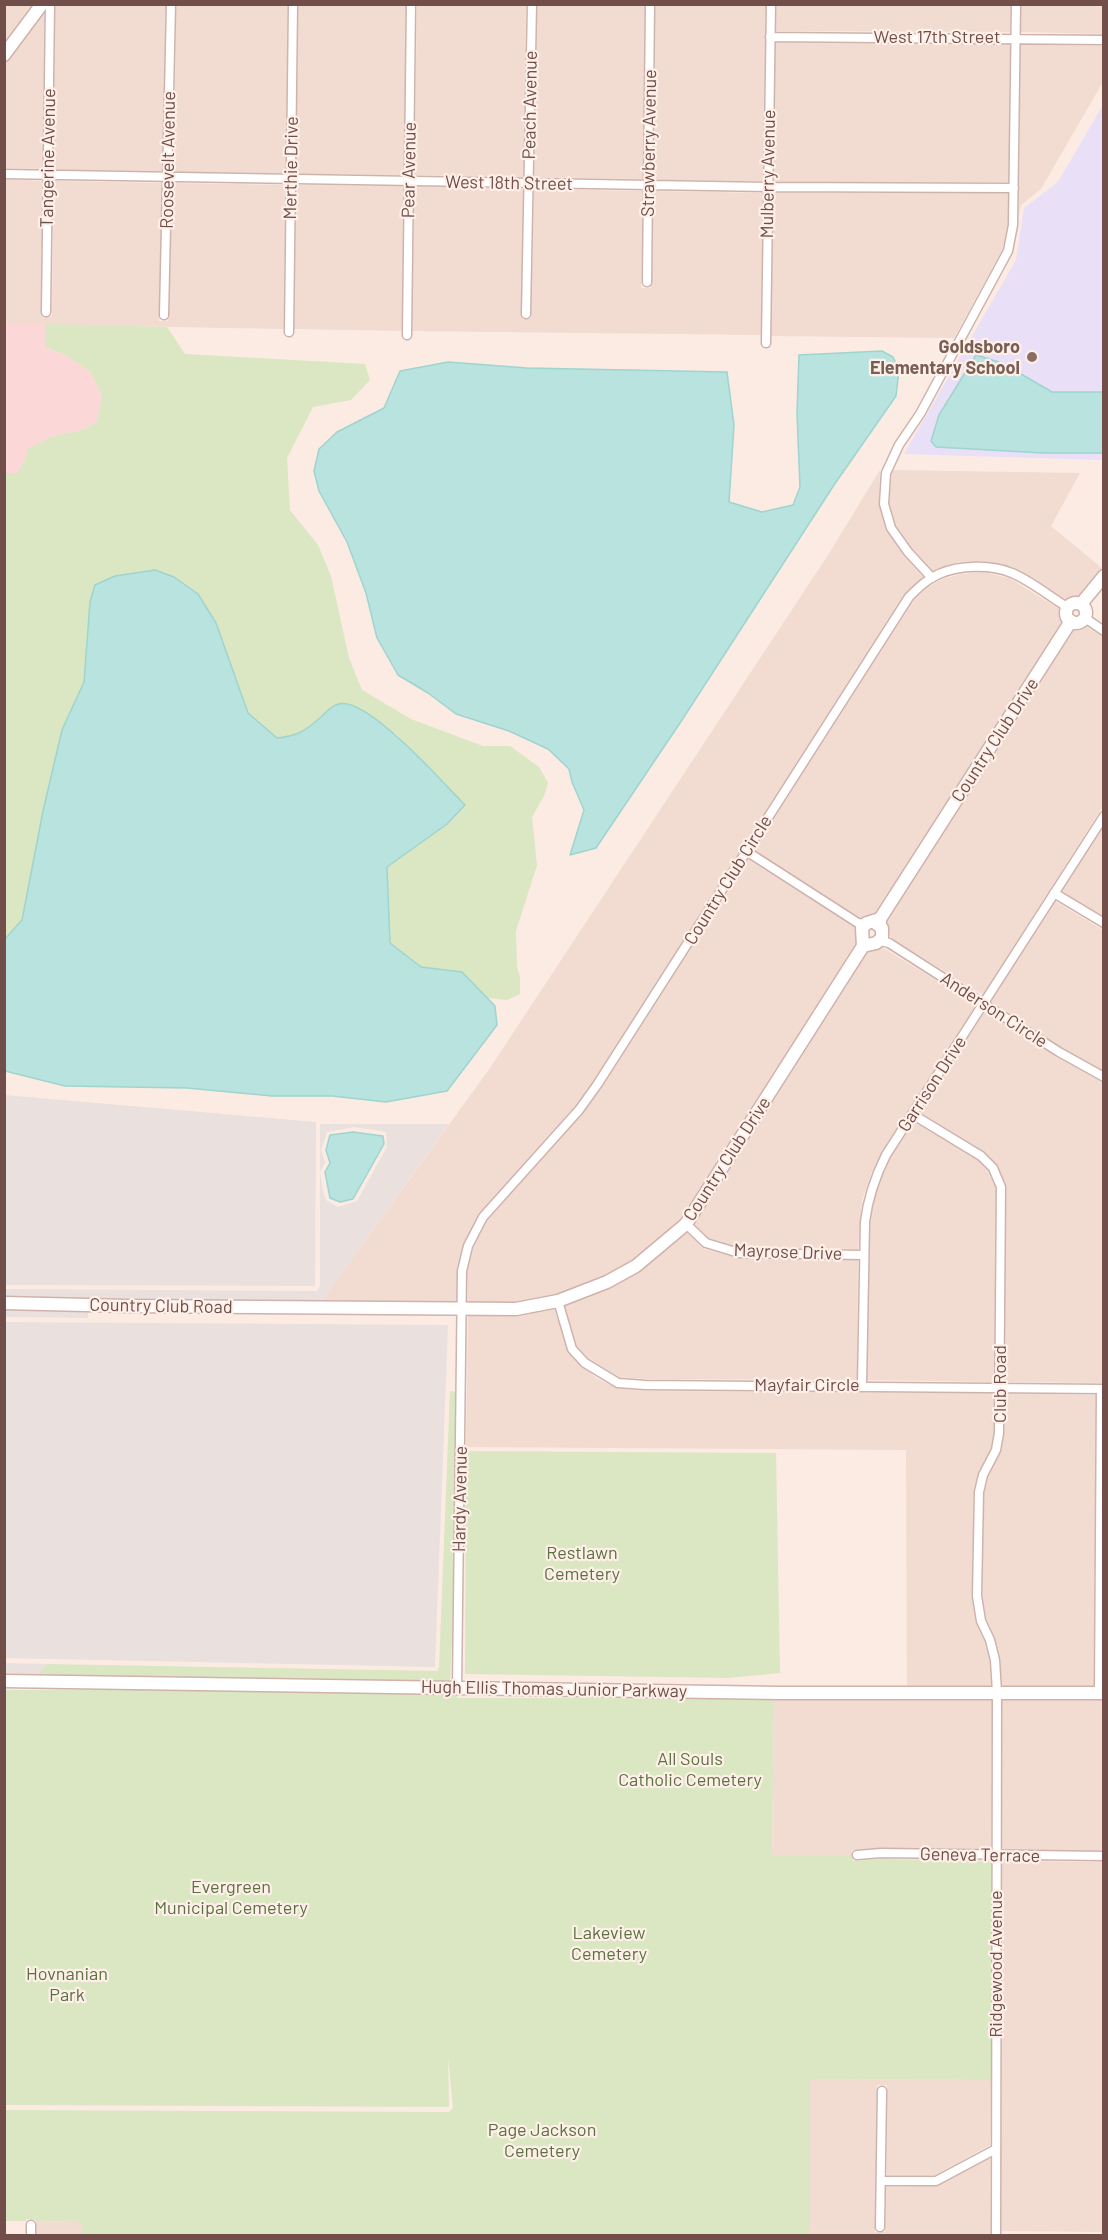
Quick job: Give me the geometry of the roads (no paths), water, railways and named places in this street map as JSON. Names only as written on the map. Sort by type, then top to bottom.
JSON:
[{"type":"street","points":[[4,55],[42,4]]},
{"type":"street","name":"Tangerine Avenue","points":[[46,312],[50,4]]},
{"type":"street","name":"Roosevelt Avenue","points":[[164,315],[171,4]]},
{"type":"street","name":"Merthie Drive","points":[[289,332],[293,4]]},
{"type":"street","name":"Pear Avenue","points":[[407,335],[411,4]]},
{"type":"street","name":"Peach Avenue","points":[[526,314],[532,4]]},
{"type":"street","name":"Strawberry Avenue","points":[[647,282],[650,4]]},
{"type":"street","name":"Mulberry Avenue","points":[[766,343],[771,4]]},
{"type":"street","points":[[932,578],[908,552],[891,528],[884,504],[885,473],[1008,251],[1013,225],[1016,4]]},
{"type":"street","name":"West 17th Street","points":[[770,37],[1104,40]]},
{"type":"street","name":"West 18th Street","points":[[4,174],[768,187],[1014,188]]},
{"type":"street","name":"Country Club Circle","points":[[463,1310],[462,1271],[468,1246],[483,1217],[579,1110],[597,1086],[909,597],[940,573],[961,568],[984,567],[1011,572],[1067,607]]},
{"type":"street","points":[[1081,604],[1104,576]]},
{"type":"street","points":[[1074,603],[1081,604],[1086,612],[1084,618],[1079,622],[1071,621],[1066,615],[1067,607],[1074,603]]},
{"type":"street","points":[[1084,618],[1104,631]]},
{"type":"street","name":"Country Club Drive","points":[[318,1308],[516,1309],[558,1301],[608,1282],[636,1266],[686,1224],[1071,621]]},
{"type":"street","name":"Garrison Drive","points":[[862,1385],[863,1255],[867,1201],[875,1177],[885,1155],[1104,816]]},
{"type":"street","name":"Anderson Circle","points":[[746,851],[1059,1052],[1104,1077]]},
{"type":"street","points":[[1054,893],[1104,923]]},
{"type":"street","name":"Club Road","points":[[912,1114],[981,1156],[993,1168],[1001,1187],[999,1433],[996,1450],[983,1475],[979,1492],[977,1596],[981,1621],[990,1640],[995,1660],[997,1692]]},
{"type":"street","name":"Mayrose Drive","points":[[686,1224],[706,1243],[739,1253],[863,1255]]},
{"type":"street","name":"Mayfair Circle","points":[[558,1301],[572,1349],[592,1368],[618,1383],[1102,1389]]},
{"type":"street","name":"Country Club Road","points":[[4,1303],[318,1308]]},
{"type":"street","name":"Hardy Avenue","points":[[457,1688],[463,1310]]},
{"type":"street","points":[[1101,1692],[1102,1389]]},
{"type":"street","name":"Hugh Ellis Thomas Junior Parkway","points":[[4,1681],[780,1693],[1101,1692]]},
{"type":"street","name":"Ridgewood Avenue","points":[[996,2235],[997,1692]]},
{"type":"street","name":"Geneva Terrace","points":[[857,1855],[882,1853],[1104,1856]]},
{"type":"street","points":[[880,2227],[882,2091]]},
{"type":"street","points":[[882,2181],[936,2181],[996,2149]]},
{"type":"street","points":[[31,2225],[31,2235]]},
{"type":"water","points":[[882,351],[893,357],[899,370],[896,396],[834,485],[596,848],[570,855],[584,810],[569,769],[548,749],[509,731],[456,714],[428,693],[398,675],[377,638],[366,593],[347,542],[319,491],[314,471],[319,449],[337,432],[384,408],[400,371],[448,362],[527,368],[727,372],[734,425],[729,502],[762,512],[793,505],[800,487],[797,413],[799,355]]},
{"type":"water","points":[[976,355],[1002,363],[1052,392],[1103,392],[1103,453],[1043,453],[936,447],[931,441],[939,415]]},
{"type":"water","points":[[155,570],[174,577],[198,594],[216,623],[248,713],[277,738],[301,732],[336,705],[352,705],[368,713],[386,727],[465,805],[447,824],[387,867],[390,943],[421,967],[462,972],[495,1006],[497,1025],[447,1091],[386,1102],[332,1096],[272,1096],[187,1088],[65,1086],[5,1071],[5,939],[22,920],[43,811],[62,730],[84,682],[90,602],[95,585],[115,576]]},
{"type":"water","points":[[353,1132],[383,1136],[384,1144],[353,1199],[340,1202],[330,1198],[325,1172],[330,1163],[326,1150],[330,1135]]},
{"type":"place","name":"Goldsboro Elementary School","points":[[1032,357]]},
{"type":"park label","name":"Restlawn Cemetery","points":[[582,1563]]},
{"type":"park label","name":"All Souls Catholic Cemetery","points":[[690,1769]]},
{"type":"park label","name":"Evergreen Municipal Cemetery","points":[[231,1897]]},
{"type":"park label","name":"Lakeview Cemetery","points":[[609,1943]]},
{"type":"park label","name":"Hovnanian Park","points":[[67,1984]]},
{"type":"park label","name":"Page Jackson Cemetery","points":[[542,2140]]}]
